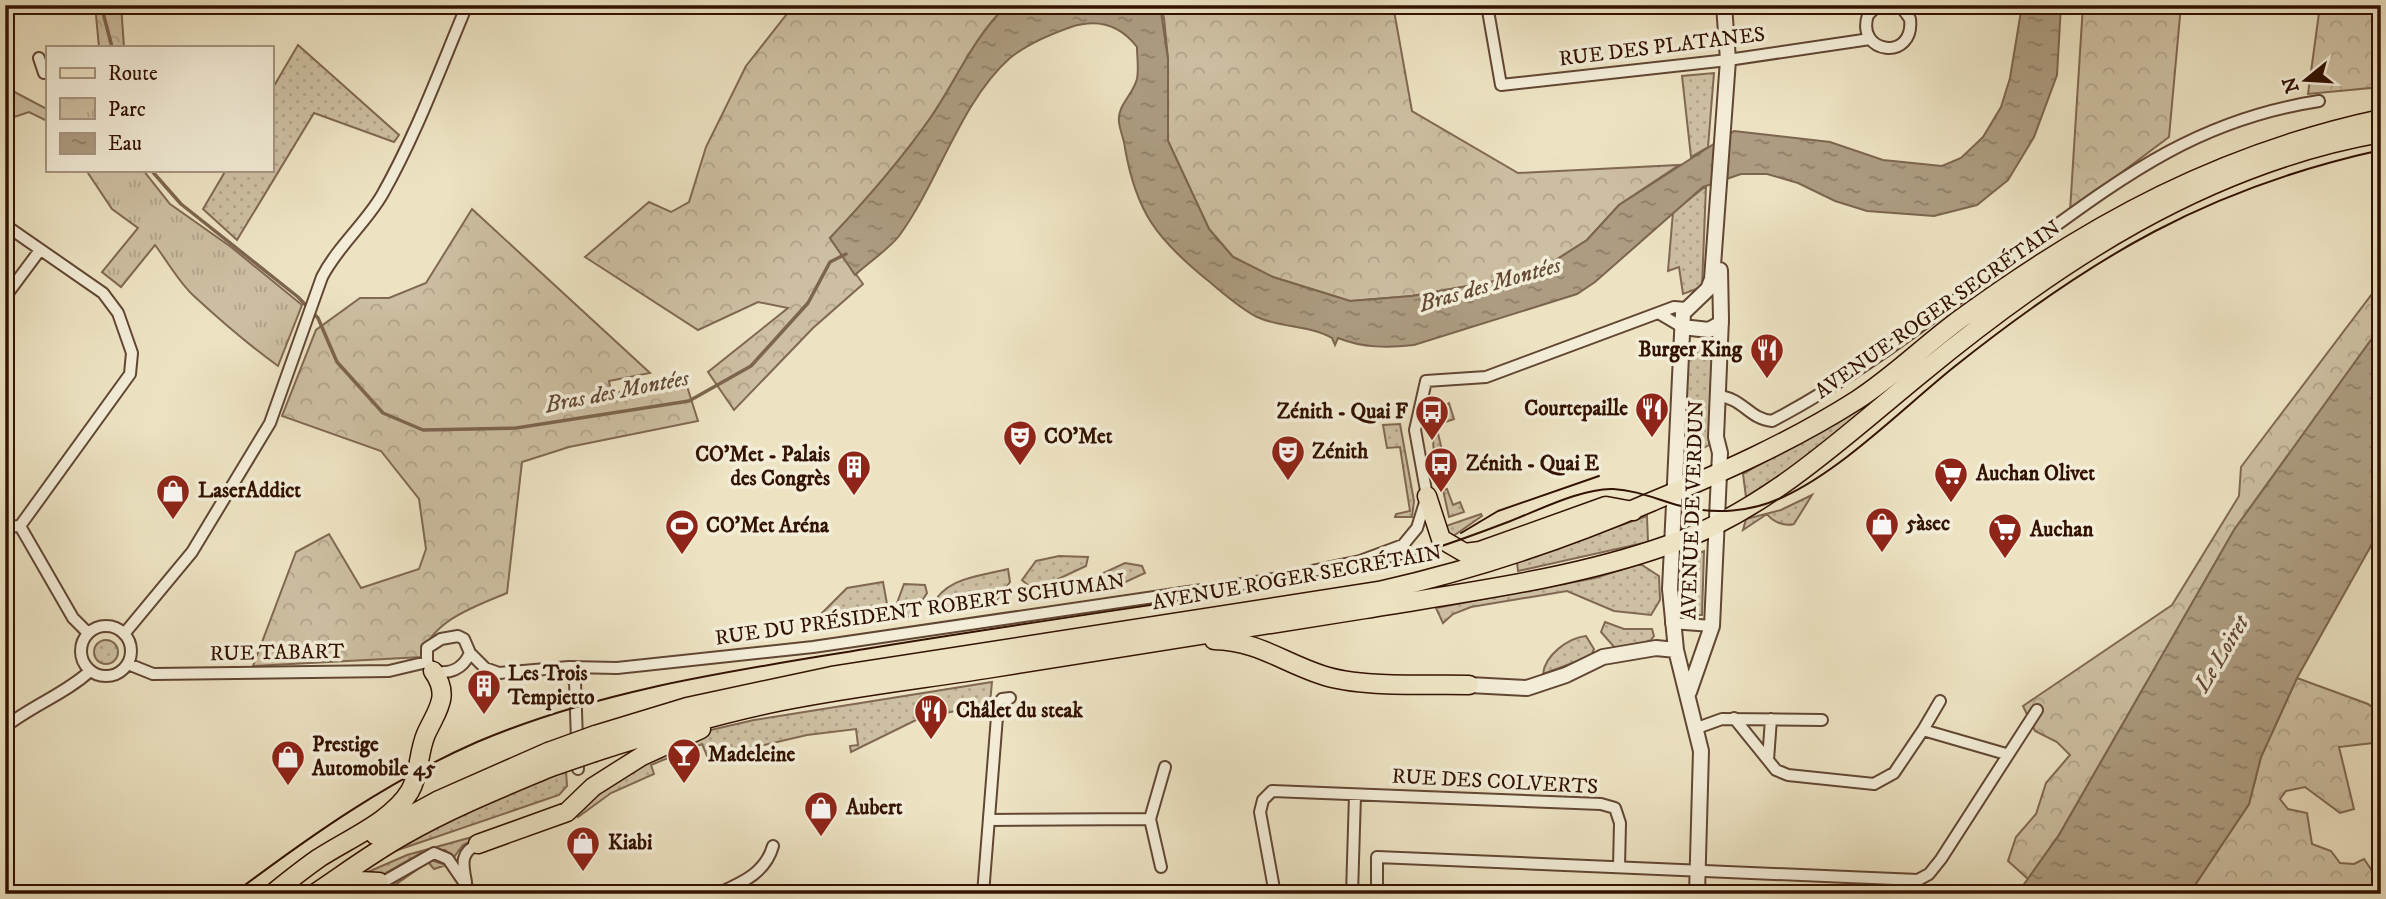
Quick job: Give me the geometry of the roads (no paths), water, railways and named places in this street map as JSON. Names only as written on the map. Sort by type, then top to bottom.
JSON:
[{"type":"main road","name":"AVENUE ROGER SECRÉTAIN","points":[[282,894],[417,811],[687,707],[832,676],[1379,591],[1497,560],[1633,511],[1756,458],[1859,399],[1962,317],[2105,222],[2224,165],[2292,141],[2381,119]]},
{"type":"main road","name":"AVENUE ROGER SECRÉTAIN","points":[[595,743],[781,701],[1179,639],[1528,580],[1670,545],[1776,491],[1959,342],[2105,239],[2171,202],[2225,178],[2300,153],[2381,133]]},
{"type":"main road","points":[[1427,496],[1441,539],[1465,554],[1606,506],[1633,511]]},
{"type":"main road","points":[[1179,639],[1252,644],[1322,676],[1351,681],[1469,685]]},
{"type":"main road","points":[[272,894],[393,810],[405,798],[416,776],[426,734],[444,699],[442,686],[430,666]]},
{"type":"main road","points":[[478,844],[567,812],[593,788],[642,755],[700,730],[842,697],[989,669]]},
{"type":"main road","name":"AVENUE ROGER SECRÉTAIN","points":[[318,891],[345,870],[405,834],[550,760]]},
{"type":"main road","points":[[318,891],[359,881],[379,882]]},
{"type":"street","points":[[124,634],[160,595],[220,510],[270,423],[313,299],[333,256],[379,199],[396,169],[467,5]]},
{"type":"street","name":"RUE DES PLATANES","points":[[1487,5],[1501,85],[1728,60],[1870,39],[1886,48],[1903,44],[1911,29],[1910,19],[1900,5]]},
{"type":"street","name":"AVENUE DE VERDUN","points":[[1697,894],[1701,765],[1697,728],[1671,623],[1670,545],[1682,327],[1689,306],[1708,289],[1712,279],[1728,60],[1724,5]]},
{"type":"street","points":[[1870,39],[1866,23],[1868,15],[1878,5]]},
{"type":"street","points":[[39,58],[44,73]]},
{"type":"street","points":[[1718,396],[1734,398],[1758,418],[1772,421],[1868,362],[2106,188],[2166,150],[2229,122],[2319,101]]},
{"type":"street","name":"AVENUE DE VERDUN","points":[[1688,694],[1712,626],[1719,474],[1719,190]]},
{"type":"street","points":[[5,225],[103,293],[118,313],[132,352],[130,374],[20,526]]},
{"type":"street","points":[[5,297],[40,250]]},
{"type":"street","points":[[1660,314],[1682,327],[1709,331],[1721,318],[1713,306],[1689,306]]},
{"type":"street","name":"RUE DU PRÉSIDENT ROBERT SCHUMAN","points":[[565,670],[617,668],[813,647],[1263,581],[1360,561],[1403,545],[1417,527],[1427,496],[1415,430],[1426,381],[1486,377],[1674,307],[1689,306]]},
{"type":"street","points":[[5,527],[20,526]]},
{"type":"street","points":[[20,526],[73,618],[89,633]]},
{"type":"street","points":[[1671,623],[1712,626]]},
{"type":"street","points":[[103,626],[118,629],[124,634],[131,648],[128,664],[111,676],[90,670],[82,656],[81,648],[89,633],[103,626]]},
{"type":"street","points":[[470,653],[459,668],[442,673],[430,666],[428,648],[432,643],[458,636],[464,639],[470,653],[485,668],[499,673],[565,670],[575,682],[578,769]]},
{"type":"street","points":[[1469,685],[1527,688],[1566,675],[1603,657],[1656,648],[1676,650]]},
{"type":"street","name":"RUE TABART","points":[[128,664],[153,674],[389,671],[430,666]]},
{"type":"street","points":[[5,727],[30,707],[69,688],[90,670]]},
{"type":"street","points":[[983,894],[998,704],[1002,699],[1010,698]]},
{"type":"street","points":[[1734,718],[1776,770],[1788,775],[1874,784],[1894,773],[1940,701]]},
{"type":"street","points":[[1353,856],[1605,869],[1619,867],[1918,880],[1928,874],[1941,859],[2006,754],[2037,710]]},
{"type":"street","points":[[1697,728],[1734,718],[1822,720]]},
{"type":"street","points":[[1768,760],[1771,719]]},
{"type":"street","points":[[1923,730],[2006,754]]},
{"type":"street","points":[[1161,867],[1150,819],[1165,767]]},
{"type":"street","name":"RUE DES COLVERTS","points":[[1275,894],[1260,812],[1263,800],[1272,792],[1601,804],[1615,808],[1620,822],[1619,867]]},
{"type":"street","points":[[1352,894],[1355,795]]},
{"type":"street","points":[[989,820],[1150,819]]},
{"type":"street","points":[[466,882],[463,859],[468,849],[478,844]]},
{"type":"street","points":[[717,894],[755,875],[770,856],[773,846]]},
{"type":"street","points":[[362,894],[434,853],[449,859],[472,894]]},
{"type":"street","points":[[1377,857],[1377,894]]},
{"type":"water","points":[[1007,5],[1160,5],[1168,59],[1168,141],[1209,229],[1233,257],[1273,277],[1350,301],[1412,296],[1534,274],[1587,240],[1619,205],[1734,131],[1830,142],[1883,160],[1942,166],[1961,158],[1983,137],[2001,107],[2010,78],[2022,5],[2061,5],[2057,75],[2034,137],[2008,180],[1977,205],[1934,216],[1867,211],[1835,201],[1798,183],[1767,174],[1741,174],[1703,187],[1595,282],[1577,294],[1414,345],[1385,347],[1357,344],[1338,338],[1335,345],[1332,338],[1323,334],[1257,317],[1237,304],[1174,251],[1151,223],[1135,190],[1119,122],[1120,110],[1137,79],[1137,47],[1123,33],[1108,25],[1081,24],[1063,30],[1031,44],[1010,58],[977,96],[926,192],[899,236],[855,275],[830,238],[908,149],[984,31]]},
{"type":"water","name":"Le Loiret","points":[[2381,326],[2381,528],[2297,678],[2261,757],[2249,804],[2189,894],[2017,894],[2059,835],[2234,530]]},
{"type":"waterway","name":"Bras des Montées","points":[[101,5],[112,46]]},
{"type":"waterway","name":"Bras des Montées","points":[[153,172],[181,204],[298,297],[318,318],[337,362],[383,413],[423,430],[516,428],[689,401],[751,366],[808,303],[830,262],[846,254]]},
{"type":"tram line","points":[[233,894],[350,811],[444,757],[524,724],[620,695],[815,657],[1342,576],[1425,552],[1588,492],[1613,489],[1631,491],[1694,509],[1720,511],[1746,509],[1771,502],[1805,485],[1850,455],[1954,367],[2055,292],[2104,260],[2206,206],[2261,184],[2381,150]]},
{"type":"tram line","points":[[1461,533],[1498,511],[1599,476]]},
{"type":"place","name":"Burger King","points":[[1767,380]]},
{"type":"place","name":"Courtepaille","points":[[1652,439]]},
{"type":"place","name":"Zénith - Quai F","points":[[1432,442]]},
{"type":"place","name":"CO'Met","points":[[1020,467]]},
{"type":"place","name":"Zénith","points":[[1288,482]]},
{"type":"place","name":"Zénith - Quai E","points":[[1441,494]]},
{"type":"place","name":"CO'Met - Palais des Congrès","points":[[854,497]]},
{"type":"place","name":"Auchan Olivet","points":[[1951,504]]},
{"type":"place","name":"LaserAddict","points":[[173,521]]},
{"type":"place","name":"5àsec","points":[[1882,554]]},
{"type":"place","name":"CO'Met Aréna","points":[[682,556]]},
{"type":"place","name":"Auchan","points":[[2005,560]]},
{"type":"place","name":"Les Trois Tempietto","points":[[484,716]]},
{"type":"place","name":"Châlet du steak","points":[[931,741]]},
{"type":"place","name":"Madeleine","points":[[684,785]]},
{"type":"place","name":"Prestige Automobile 45","points":[[288,787]]},
{"type":"place","name":"Aubert","points":[[821,838]]},
{"type":"place","name":"Kiabi","points":[[583,873]]}]
